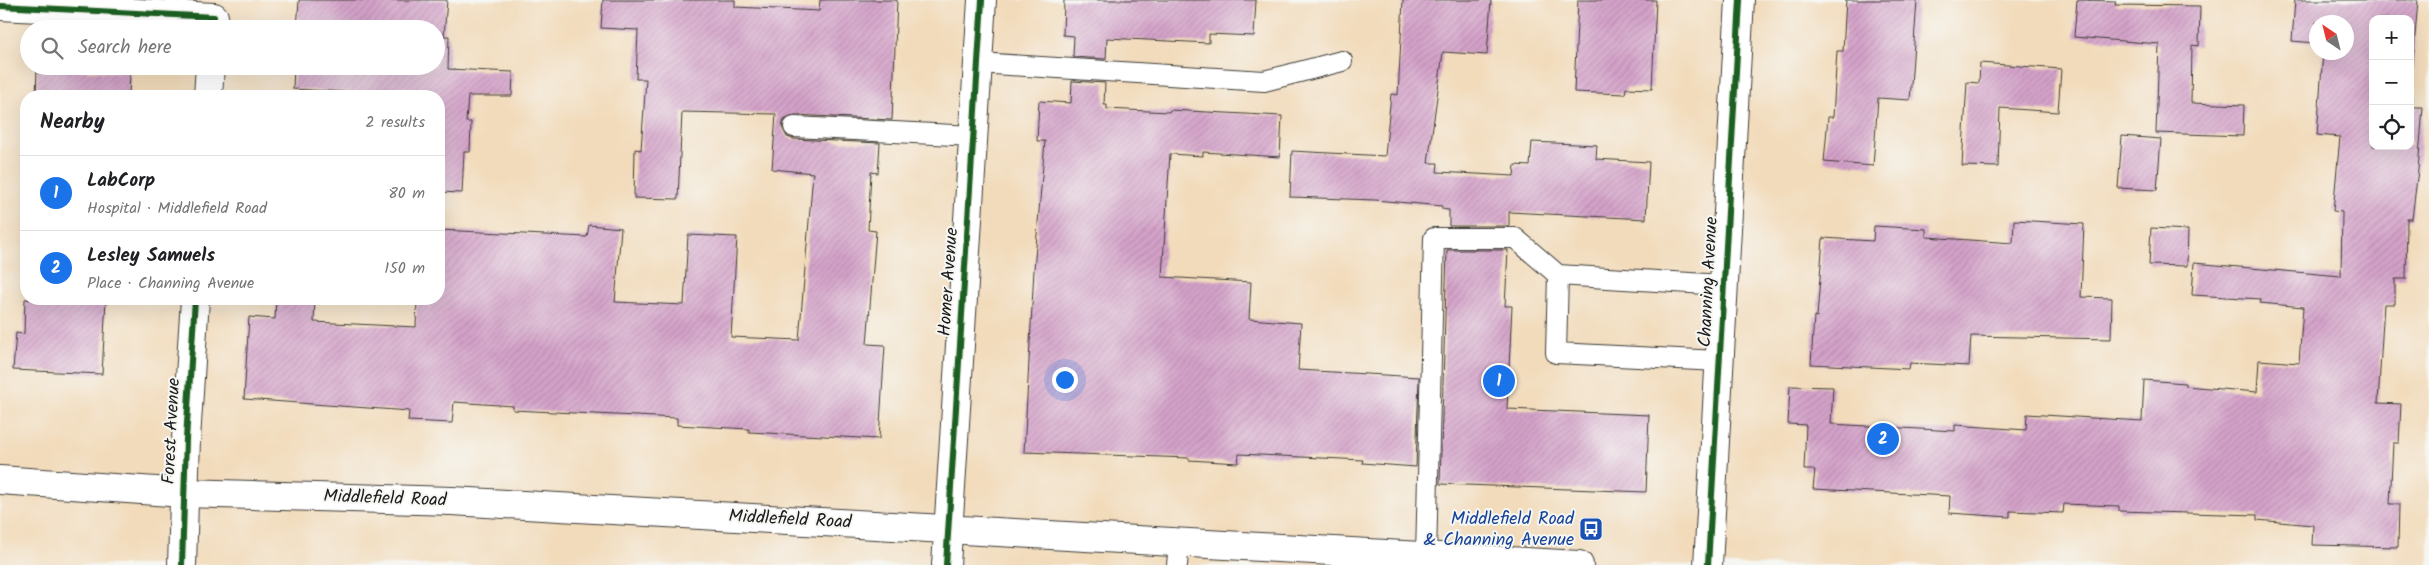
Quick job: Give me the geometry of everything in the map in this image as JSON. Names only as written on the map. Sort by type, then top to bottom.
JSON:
[{"type":"street","name":"Homer Avenue","points":[[946,565],[982,0]]},
{"type":"street","name":"Channing Avenue","points":[[1708,565],[1740,0]]},
{"type":"street","points":[[0,6],[214,15]]},
{"type":"street","points":[[208,90],[209,75]]},
{"type":"street","name":"Forest Avenue","points":[[182,565],[184,492],[195,305]]},
{"type":"street","name":"Middlefield Road","points":[[0,480],[184,492],[452,501],[948,529],[1178,554],[1396,560],[1426,556],[1579,565]]},
{"type":"lane","points":[[978,63],[1264,81],[1342,60]]},
{"type":"lane","points":[[794,127],[974,136]]},
{"type":"lane","points":[[1426,556],[1434,238],[1515,238],[1558,275],[1724,285]]},
{"type":"lane","points":[[1558,275],[1556,354],[1719,361]]},
{"type":"building","points":[[299,0],[447,0],[445,24],[445,20],[298,20]]},
{"type":"building","points":[[603,0],[735,0],[735,7],[819,11],[820,0],[897,0],[892,120],[795,115],[784,120],[782,127],[787,137],[793,139],[880,143],[878,173],[871,172],[868,230],[876,231],[867,344],[885,345],[879,439],[749,432],[749,429],[677,425],[677,418],[513,410],[513,406],[454,402],[452,423],[408,421],[409,411],[244,399],[249,317],[275,319],[276,305],[315,305],[314,322],[416,327],[417,305],[445,305],[445,230],[587,237],[589,225],[621,228],[615,302],[684,305],[688,235],[737,237],[731,337],[799,340],[813,173],[772,169],[776,114],[682,112],[678,199],[634,198],[635,149],[641,150],[646,79],[636,79],[638,30],[601,28]]},
{"type":"building","points":[[1064,0],[1256,0],[1254,36],[1209,34],[1209,43],[1107,38],[1106,59],[1073,57],[1074,36],[1063,35]]},
{"type":"building","points":[[1403,0],[1491,0],[1487,55],[1443,52],[1428,163],[1438,163],[1437,172],[1514,176],[1515,165],[1530,166],[1532,142],[1597,145],[1596,159],[1649,162],[1646,219],[1509,212],[1509,226],[1449,226],[1449,210],[1442,209],[1442,206],[1375,200],[1290,197],[1292,151],[1385,156],[1391,94],[1398,95]]},
{"type":"building","points":[[1578,0],[1656,0],[1652,89],[1626,88],[1625,94],[1574,92]]},
{"type":"building","points":[[1846,0],[1917,0],[1910,100],[1878,98],[1873,166],[1824,162],[1828,117],[1833,117],[1837,51],[1843,51]]},
{"type":"building","points":[[2077,0],[2116,1],[2115,5],[2200,6],[2199,46],[2192,45],[2191,103],[2244,105],[2243,136],[2156,133],[2159,44],[2074,37]]},
{"type":"building","points":[[2295,0],[2418,0],[2414,48],[2414,15],[2369,15],[2369,150],[2414,150],[2414,107],[2423,107],[2412,219],[2407,219],[2406,279],[2395,279],[2395,304],[2384,304],[2378,403],[2401,404],[2399,443],[2393,443],[2390,504],[2399,504],[2398,547],[2312,545],[2313,525],[2257,520],[2257,515],[2119,511],[2119,506],[2064,504],[2063,513],[2010,511],[2010,517],[1949,513],[1950,496],[1813,489],[1815,470],[1804,470],[1806,425],[1788,424],[1790,386],[1833,387],[1831,424],[1955,431],[1955,425],[2026,430],[2027,414],[2142,421],[2144,380],[2185,383],[2185,386],[2257,392],[2259,360],[2299,363],[2303,307],[2260,303],[2261,299],[2192,295],[2194,263],[2341,276],[2342,212],[2333,211],[2340,137],[2317,135],[2322,60],[2354,60],[2354,15],[2309,15],[2309,42],[2292,41]]},
{"type":"building","points":[[445,36],[449,36],[448,69],[513,72],[512,96],[468,96],[466,122],[471,122],[470,152],[464,152],[462,193],[445,192],[445,90],[293,89],[294,75],[445,75]]},
{"type":"building","points":[[1980,63],[2061,69],[2058,112],[2000,108],[1998,167],[1962,166],[1967,82],[1979,83]]},
{"type":"building","points":[[37,75],[130,75],[129,90],[36,90]]},
{"type":"building","points":[[1072,81],[1105,83],[1104,105],[1107,105],[1107,109],[1169,112],[1170,110],[1282,116],[1280,157],[1203,152],[1203,156],[1170,154],[1162,277],[1251,282],[1249,319],[1301,323],[1298,370],[1419,377],[1416,467],[1362,463],[1363,460],[1239,454],[1238,463],[1189,460],[1189,458],[1024,452],[1034,270],[1045,141],[1037,141],[1039,101],[1071,103]]},
{"type":"building","points":[[2122,136],[2161,139],[2157,190],[2118,188]]},
{"type":"building","points":[[2014,220],[2084,224],[2081,297],[2112,298],[2111,339],[1971,336],[1969,366],[1910,363],[1909,369],[1811,364],[1814,316],[1817,317],[1823,238],[1873,241],[1874,226],[1926,229],[1926,237],[2013,243]]},
{"type":"building","points":[[2151,228],[2188,230],[2187,266],[2149,265]]},
{"type":"building","points":[[1447,250],[1508,250],[1505,306],[1512,306],[1507,409],[1649,415],[1646,492],[1440,484]]},
{"type":"building","points":[[25,305],[106,305],[102,374],[13,370],[16,333],[24,334]]},
{"type":"cycle path","points":[[946,565],[982,0]]},
{"type":"cycle path","points":[[1708,565],[1740,0]]},
{"type":"cycle path","points":[[0,6],[214,17]]},
{"type":"cycle path","points":[[182,565],[186,439],[195,305]]},
{"type":"place","name":"LabCorp","points":[[1499,381]]},
{"type":"place","name":"Lesley Samuels","points":[[1883,439]]},
{"type":"place","name":"Middlefield Road & Channing Avenue","points":[[1591,529]]}]
